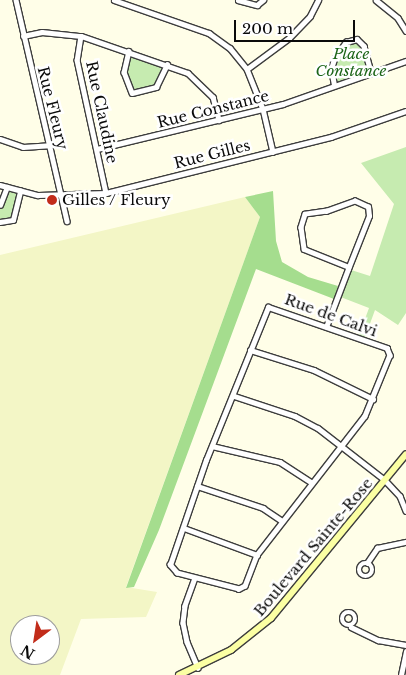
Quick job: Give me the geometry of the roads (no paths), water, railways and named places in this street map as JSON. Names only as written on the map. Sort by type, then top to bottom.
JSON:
[{"type":"street","name":"Rue Fleury","points":[[16,0],[67,221]]},
{"type":"street","points":[[114,0],[209,33],[230,48],[247,69],[263,109],[273,152]]},
{"type":"street","points":[[238,0],[257,5],[263,0]]},
{"type":"street","points":[[247,69],[289,38],[310,16],[318,0]]},
{"type":"street","points":[[376,0],[398,18],[406,31]]},
{"type":"street","points":[[23,36],[42,32],[81,36],[167,64],[188,73],[207,89],[215,102],[219,120]]},
{"type":"street","name":"Rue Claudine","points":[[81,36],[77,60],[106,194]]},
{"type":"street","points":[[334,85],[331,69],[334,59],[346,42],[357,39],[364,46],[371,73]]},
{"type":"street","points":[[130,51],[124,72],[132,93],[156,88],[167,64]]},
{"type":"street","name":"Rue Constance","points":[[97,149],[263,109],[406,61]]},
{"type":"street","name":"Rue Gilles","points":[[0,185],[20,191],[61,196],[106,194],[331,137],[406,111]]},
{"type":"street","points":[[0,139],[23,147],[49,145]]},
{"type":"street","points":[[0,205],[7,188]]},
{"type":"street","points":[[0,222],[13,220],[20,191]]},
{"type":"street","points":[[326,327],[349,268],[369,216],[368,207],[355,201],[327,211],[305,214],[301,219],[304,249],[349,268]]},
{"type":"street","name":"Rue de Calvi","points":[[268,307],[389,351],[373,399],[365,416],[282,521],[258,555],[242,588],[195,578],[171,569],[197,486],[234,396],[250,350],[268,307]]},
{"type":"street","points":[[250,350],[314,370],[373,399]]},
{"type":"street","points":[[234,396],[295,416],[342,444],[385,480],[400,496],[406,511]]},
{"type":"street","points":[[212,446],[280,462],[312,483]]},
{"type":"street","name":"Boulevard Sainte-Rose","points":[[179,675],[198,668],[245,641],[271,618],[406,454]]},
{"type":"street","points":[[197,486],[263,508],[282,521]]},
{"type":"street","points":[[184,528],[258,555]]},
{"type":"street","points":[[367,563],[377,548],[406,542]]},
{"type":"street","points":[[195,578],[185,606],[183,624],[187,642],[198,668]]},
{"type":"street","points":[[351,627],[378,640],[406,645]]},
{"type":"street","points":[[401,675],[406,652]]},
{"type":"place","name":"Gilles / Fleury","points":[[52,200]]},
{"type":"park label","name":"Place Constance","points":[[351,62]]}]
